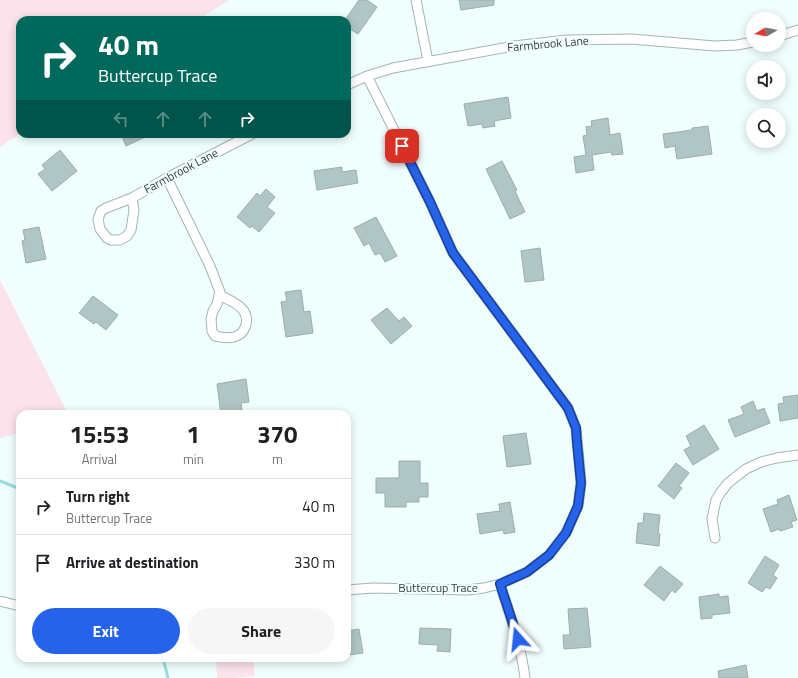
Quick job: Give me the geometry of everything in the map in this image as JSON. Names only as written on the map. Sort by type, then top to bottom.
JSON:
[{"type":"street","points":[[416,0],[428,61]]},
{"type":"street","points":[[786,34],[798,30]]},
{"type":"street","name":"Farmbrook Lane","points":[[351,83],[367,76],[393,68],[428,61],[514,46],[567,40],[631,39],[715,46],[746,43]]},
{"type":"street","name":"Buttercup Trace","points":[[351,590],[373,588],[467,590],[500,584],[527,572],[549,555],[566,533],[578,506],[581,483],[576,428],[568,408],[453,253],[430,202],[367,76]]},
{"type":"street","name":"Farmbrook Lane","points":[[132,198],[134,210],[131,230],[127,236],[120,240],[111,240],[107,238],[100,229],[98,218],[101,211],[132,198],[244,138]]},
{"type":"street","points":[[167,178],[210,266],[220,292],[219,295],[217,304],[211,319],[212,331],[215,336],[232,338],[244,329],[247,322],[246,315],[242,308],[234,302],[219,295]]},
{"type":"street","points":[[715,538],[712,519],[716,500],[720,492],[728,484],[746,469],[761,462],[798,455]]},
{"type":"street","points":[[500,584],[518,639],[525,678]]},
{"type":"street","points":[[0,601],[16,605]]},
{"type":"shaded area","points":[[0,0],[229,0],[204,16],[16,16],[16,137],[0,147]]},
{"type":"shaded area","points":[[0,280],[66,410],[16,410],[16,434],[0,438]]},
{"type":"shaded area","points":[[216,662],[253,662],[255,676],[217,678]]},
{"type":"building","points":[[359,0],[367,0],[377,7],[358,34],[351,30],[351,16],[348,16]]},
{"type":"building","points":[[459,0],[494,0],[494,5],[461,10]]},
{"type":"building","points":[[508,97],[511,118],[494,121],[495,126],[483,128],[482,124],[468,126],[464,104]]},
{"type":"building","points":[[608,118],[610,135],[620,133],[623,154],[612,155],[611,152],[592,155],[594,170],[576,173],[574,157],[586,155],[583,136],[587,135],[586,127],[592,126],[591,121]]},
{"type":"building","points":[[708,126],[712,154],[677,159],[675,146],[665,148],[663,134]]},
{"type":"building","points":[[123,138],[143,138],[126,146]]},
{"type":"building","points":[[60,150],[77,171],[52,191],[38,174],[45,169],[42,165]]},
{"type":"building","points":[[502,161],[517,190],[515,191],[525,212],[510,219],[486,169]]},
{"type":"building","points":[[342,167],[342,172],[356,170],[358,183],[317,190],[314,171]]},
{"type":"building","points":[[266,189],[275,197],[267,207],[275,213],[259,232],[252,226],[250,228],[237,217],[257,193],[260,196]]},
{"type":"building","points":[[376,217],[397,256],[385,262],[380,253],[375,255],[369,243],[364,246],[354,228]]},
{"type":"building","points":[[39,227],[46,259],[26,263],[22,241],[25,240],[23,230]]},
{"type":"building","points":[[540,248],[544,280],[525,282],[521,251]]},
{"type":"building","points":[[301,290],[304,312],[310,311],[313,333],[286,337],[281,302],[287,301],[285,292]]},
{"type":"building","points":[[93,296],[118,315],[106,330],[96,322],[94,324],[79,313]]},
{"type":"building","points":[[387,308],[399,321],[404,317],[412,326],[391,344],[371,320]]},
{"type":"building","points":[[246,379],[249,402],[241,403],[242,410],[220,410],[217,384]]},
{"type":"building","points":[[798,395],[798,418],[780,421],[778,404],[784,403],[783,397]]},
{"type":"building","points":[[753,401],[757,411],[764,408],[770,423],[735,437],[728,420],[744,414],[741,407]]},
{"type":"building","points":[[704,425],[719,449],[693,465],[684,450],[691,446],[686,436]]},
{"type":"building","points":[[526,433],[531,464],[507,467],[503,436]]},
{"type":"building","points":[[399,461],[420,461],[420,483],[428,483],[428,497],[419,497],[419,502],[406,502],[406,507],[385,507],[385,493],[376,493],[376,478],[399,478]]},
{"type":"building","points":[[676,463],[689,473],[679,486],[682,488],[674,499],[658,486]]},
{"type":"building","points":[[789,495],[797,520],[791,522],[793,527],[771,532],[763,509],[778,504],[777,500]]},
{"type":"building","points":[[510,502],[515,532],[504,534],[503,530],[480,534],[477,514],[500,511],[499,504]]},
{"type":"building","points":[[644,513],[660,515],[658,534],[660,534],[659,546],[636,543],[638,523],[643,523]]},
{"type":"building","points":[[765,556],[779,565],[773,575],[777,578],[770,589],[766,587],[762,592],[748,583]]},
{"type":"building","points":[[660,566],[683,584],[675,593],[672,590],[664,601],[644,585]]},
{"type":"building","points":[[719,594],[719,597],[728,596],[730,613],[712,615],[712,618],[701,619],[699,597]]},
{"type":"building","points":[[587,608],[591,647],[564,649],[563,635],[570,635],[568,609]]},
{"type":"building","points":[[420,628],[451,629],[450,652],[437,651],[438,645],[419,644]]},
{"type":"building","points":[[359,629],[363,653],[351,655],[351,630]]},
{"type":"building","points":[[746,665],[748,678],[719,678],[718,671]]},
{"type":"waterway","points":[[0,481],[16,487]]},
{"type":"waterway","points":[[164,662],[168,678]]},
{"type":"route","points":[[402,146],[453,253],[568,408],[576,428],[581,483],[578,506],[566,533],[549,555],[527,572],[500,584],[518,639]]}]
